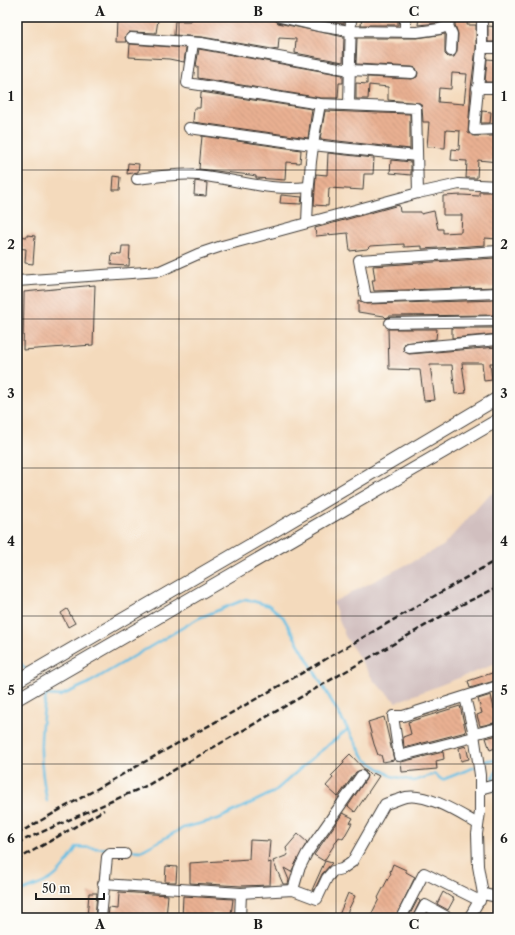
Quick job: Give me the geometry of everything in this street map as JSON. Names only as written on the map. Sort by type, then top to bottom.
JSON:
[{"type":"street","points":[[280,17],[318,26],[350,31],[417,32],[439,29],[449,21],[452,34],[451,51]]},
{"type":"street","points":[[349,105],[351,17]]},
{"type":"street","points":[[405,17],[405,31]]},
{"type":"street","points":[[482,17],[482,48],[474,130],[498,129]]},
{"type":"street","points":[[131,38],[193,43],[350,70],[412,73]]},
{"type":"street","points":[[193,43],[187,84],[320,104],[416,108],[418,193]]},
{"type":"street","points":[[482,48],[498,48]]},
{"type":"street","points":[[477,88],[498,88]]},
{"type":"street","points":[[307,222],[308,187],[312,145],[320,104]]},
{"type":"street","points":[[190,128],[312,145],[417,156]]},
{"type":"street","points":[[137,179],[175,174],[199,175],[254,186],[278,188],[308,187]]},
{"type":"street","points":[[17,281],[160,271],[198,254],[307,222],[368,208],[418,193],[459,184],[498,186]]},
{"type":"street","points":[[498,251],[359,260],[366,298],[498,293]]},
{"type":"street","points":[[390,323],[498,321]]},
{"type":"street","points":[[409,348],[498,340]]},
{"type":"street","points":[[17,681],[498,398]]},
{"type":"street","points":[[21,696],[498,420]]},
{"type":"street","points":[[498,686],[402,716],[393,716],[399,756],[498,728]]},
{"type":"street","points":[[466,697],[480,775],[478,866],[481,897],[469,918]]},
{"type":"street","points":[[293,890],[299,869],[307,854],[361,776]]},
{"type":"street","points":[[480,789],[498,784]]},
{"type":"street","points":[[103,884],[241,893],[293,890],[317,899],[327,878],[333,871],[342,869],[352,862],[385,804],[407,797],[425,799],[446,805],[478,824]]},
{"type":"street","points":[[101,918],[106,857],[110,854],[125,854]]},
{"type":"street","points":[[401,918],[424,873],[481,897],[498,897]]},
{"type":"street","points":[[240,918],[241,893]]},
{"type":"street","points":[[418,918],[425,905],[449,918]]},
{"type":"shaded area","points":[[498,490],[498,663],[396,702],[374,681],[345,636],[333,602],[443,546],[488,496]]},
{"type":"building","points":[[191,17],[274,17],[278,23],[344,37],[343,62],[295,53],[296,39],[279,38],[278,50],[202,37],[174,35],[175,21],[191,21]]},
{"type":"building","points":[[308,17],[344,17],[344,24],[319,20]]},
{"type":"building","points":[[362,17],[398,17],[398,25],[361,25]]},
{"type":"building","points":[[419,17],[443,17],[442,21],[438,23],[418,25]]},
{"type":"building","points":[[456,17],[468,17],[467,25],[476,25],[476,48],[471,88],[468,133],[474,136],[498,136],[498,162],[478,160],[477,178],[466,178],[467,161],[451,160],[452,149],[459,150],[460,131],[446,130],[445,148],[427,147],[429,122],[423,122],[422,107],[420,103],[388,100],[388,87],[369,85],[368,99],[356,99],[356,83],[367,84],[367,77],[412,79],[417,77],[418,73],[416,68],[412,67],[356,64],[357,38],[417,38],[445,34],[445,54],[448,57],[454,57],[457,51],[458,34],[455,25]],"holes":[[[452,73],[467,74],[464,104],[438,102],[439,88],[451,89]]]},
{"type":"building","points":[[133,18],[158,20],[156,33],[129,32],[125,37],[126,42],[116,42],[117,20],[132,21]]},
{"type":"building","points":[[488,26],[498,27],[498,42],[488,42]]},
{"type":"building","points":[[130,44],[186,48],[184,62],[169,59],[129,57]]},
{"type":"building","points":[[199,49],[343,75],[343,83],[339,83],[338,98],[321,98],[198,78],[198,66],[196,66]]},
{"type":"building","points":[[487,59],[498,60],[498,82],[485,82]]},
{"type":"building","points":[[201,92],[312,109],[308,138],[193,122],[194,108],[200,108]]},
{"type":"building","points":[[325,111],[410,114],[410,149],[320,139]]},
{"type":"building","points":[[482,111],[491,112],[490,123],[481,123]]},
{"type":"building","points":[[202,136],[301,150],[300,163],[286,162],[285,180],[256,178],[256,176],[250,175],[199,169]]},
{"type":"building","points":[[328,153],[374,158],[373,174],[364,174],[363,190],[329,188],[328,206],[314,205],[316,174],[327,175]]},
{"type":"building","points":[[391,160],[411,162],[411,175],[390,173]]},
{"type":"building","points":[[128,163],[139,164],[138,172],[127,174]]},
{"type":"building","points":[[114,176],[121,177],[120,190],[113,190]]},
{"type":"building","points":[[195,181],[207,183],[206,196],[194,195]]},
{"type":"building","points":[[479,192],[498,192],[497,239],[485,238],[485,245],[422,249],[422,246],[404,247],[404,244],[370,246],[367,249],[350,251],[348,233],[316,236],[315,228],[399,205],[400,212],[421,212],[421,214],[434,211],[438,229],[443,229],[443,233],[461,232],[462,215],[443,215],[443,196],[479,196]]},
{"type":"building","points":[[281,195],[302,197],[301,204],[280,203]]},
{"type":"building","points":[[27,235],[35,236],[33,264],[25,263],[26,249],[17,248],[17,236],[27,237]]},
{"type":"building","points":[[122,246],[130,246],[129,266],[111,265],[112,254],[121,255]]},
{"type":"building","points":[[495,258],[495,273],[497,273],[498,287],[374,291],[372,280],[375,280],[373,266]]},
{"type":"building","points":[[95,285],[93,345],[23,350],[24,292]]},
{"type":"building","points":[[358,300],[366,304],[498,300],[498,315],[390,316],[386,318],[384,316],[358,312]]},
{"type":"building","points":[[452,328],[498,328],[498,334],[452,338]]},
{"type":"building","points":[[388,329],[437,329],[436,339],[405,343],[403,348],[404,351],[409,354],[498,347],[498,363],[490,363],[492,380],[484,381],[482,363],[462,363],[466,393],[455,394],[452,365],[430,365],[435,400],[424,401],[420,370],[389,369]]},
{"type":"building","points":[[67,609],[75,623],[68,627],[61,613]]},
{"type":"building","points":[[498,671],[498,680],[470,688],[468,681]]},
{"type":"building","points":[[491,695],[494,709],[498,709],[498,722],[480,726],[477,715],[482,713],[478,699]]},
{"type":"building","points":[[460,706],[466,732],[404,748],[403,737],[411,734],[408,722]]},
{"type":"building","points":[[384,717],[394,760],[383,762],[381,755],[378,755],[368,722]]},
{"type":"building","points":[[498,735],[498,747],[490,750],[486,738]]},
{"type":"building","points":[[466,746],[469,759],[461,761],[459,748]]},
{"type":"building","points":[[443,752],[444,759],[436,761],[437,769],[402,772],[401,762]]},
{"type":"building","points":[[350,754],[371,776],[373,773],[379,776],[355,812],[348,806],[366,779],[367,776],[365,771],[361,770],[356,772],[338,797],[326,786],[333,778],[331,776],[344,763],[343,761]]},
{"type":"building","points":[[343,813],[353,818],[350,823],[352,823],[343,839],[339,837],[324,861],[314,855]]},
{"type":"building","points":[[298,834],[307,842],[291,872],[284,868],[289,880],[288,884],[283,884],[273,861],[288,855],[286,848]]},
{"type":"building","points":[[250,840],[270,841],[268,863],[271,862],[270,885],[241,886],[190,883],[190,863],[249,859]]},
{"type":"building","points":[[325,861],[332,863],[322,874],[314,891],[312,890]]},
{"type":"building","points":[[393,864],[406,870],[406,872],[415,877],[395,918],[377,918],[371,915],[391,873]]},
{"type":"building","points":[[166,866],[177,867],[176,882],[165,882]]},
{"type":"building","points":[[119,892],[168,895],[166,918],[108,918],[109,908],[118,909]]},
{"type":"building","points":[[443,892],[454,899],[448,910],[437,904]]},
{"type":"building","points":[[89,893],[97,893],[95,918],[87,918]]},
{"type":"building","points":[[348,893],[355,896],[345,917],[339,915]]},
{"type":"building","points":[[183,896],[233,899],[231,915],[212,913],[212,918],[182,918]]},
{"type":"building","points":[[418,899],[420,901],[412,918],[408,918]]},
{"type":"waterway","points":[[41,689],[46,695],[60,696],[87,684],[199,618],[246,599],[270,606],[283,617],[365,759],[391,776],[414,781],[435,774],[442,780],[475,767]]},
{"type":"waterway","points":[[17,659],[27,671]]},
{"type":"waterway","points":[[46,695],[41,736],[41,761],[47,801]]},
{"type":"waterway","points":[[125,850],[141,851],[183,828],[218,819],[274,792],[347,730]]},
{"type":"waterway","points":[[481,763],[489,760],[498,761]]},
{"type":"waterway","points":[[494,783],[493,777],[498,769]]},
{"type":"waterway","points":[[494,788],[498,800]]},
{"type":"waterway","points":[[17,894],[45,882],[57,874],[77,847],[112,849]]},
{"type":"railway","points":[[17,834],[295,677],[498,559]]},
{"type":"railway","points":[[17,843],[148,785],[461,605],[498,587]]},
{"type":"railway","points":[[17,860],[104,810]]}]
